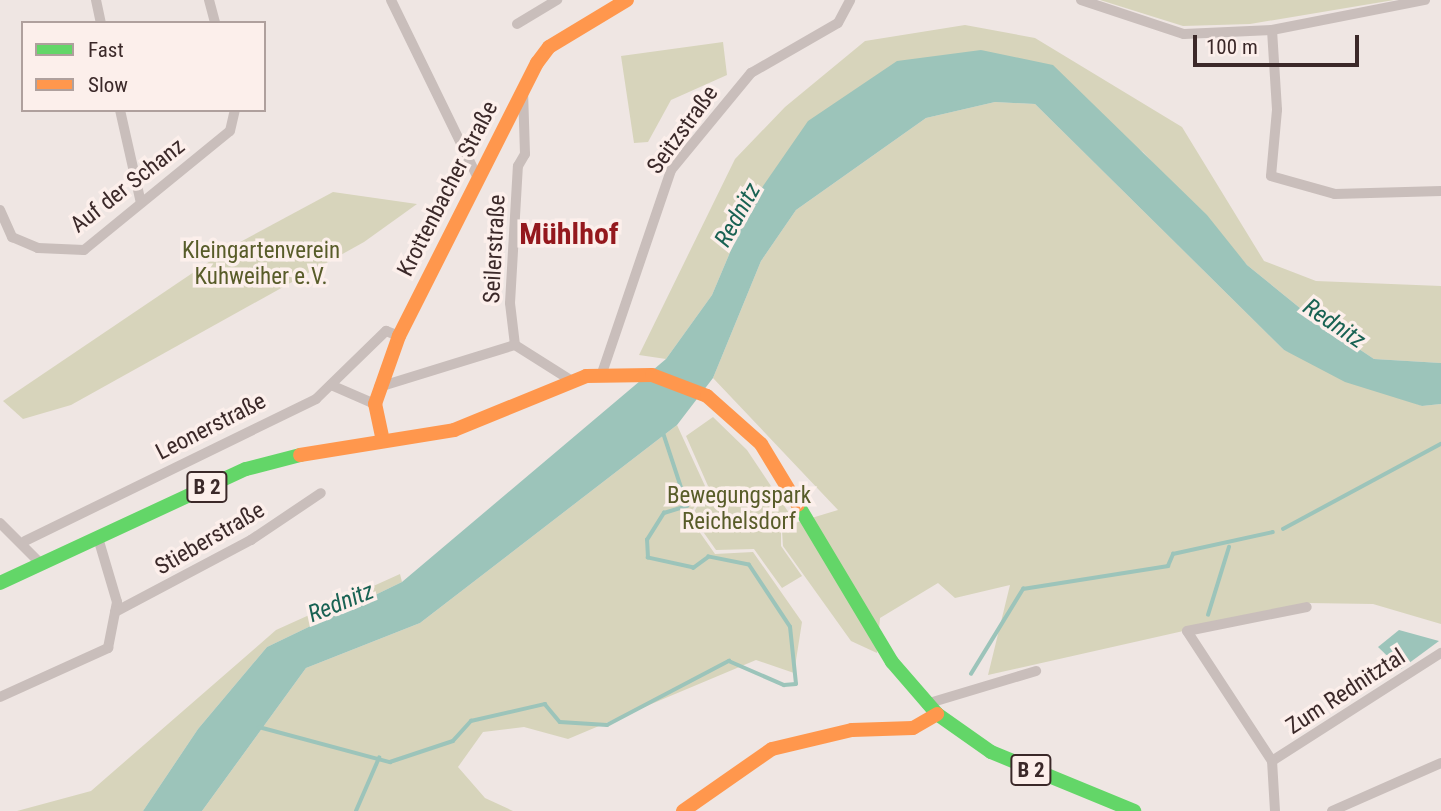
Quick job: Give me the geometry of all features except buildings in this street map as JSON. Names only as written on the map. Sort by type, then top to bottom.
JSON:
[{"type":"main road","name":"Krottenbacher Straße","points":[[383,441],[375,404],[399,336],[477,176],[523,90],[549,47],[627,0]]},
{"type":"main road","name":"B 2","points":[[0,583],[246,469],[383,441],[454,430],[572,381],[601,373],[619,372],[664,378],[718,403],[761,444],[813,525],[892,662],[926,704],[991,752],[1134,811]]},
{"type":"main road","points":[[683,811],[772,748],[852,730],[913,728],[937,714]]},
{"type":"street","points":[[96,0],[101,21]]},
{"type":"street","points":[[209,0],[214,21]]},
{"type":"street","points":[[391,0],[477,176]]},
{"type":"street","points":[[517,24],[557,0]]},
{"type":"street","name":"Seitzstraße","points":[[601,373],[671,170],[751,73],[838,23],[850,0]]},
{"type":"street","points":[[1082,0],[1184,34],[1272,30],[1425,0]]},
{"type":"street","points":[[1272,30],[1277,110],[1272,176],[1335,194],[1441,191]]},
{"type":"street","name":"Seilerstraße","points":[[515,345],[510,303],[518,166],[525,154],[523,90]]},
{"type":"street","points":[[120,112],[141,203]]},
{"type":"street","name":"Auf der Schanz","points":[[0,210],[12,237],[68,251],[84,250],[230,131],[235,112]]},
{"type":"street","name":"Leonerstraße","points":[[25,541],[316,399],[386,331],[399,336]]},
{"type":"street","points":[[379,387],[515,345],[572,381]]},
{"type":"street","points":[[331,385],[375,404]]},
{"type":"street","name":"Stieberstraße","points":[[115,612],[251,540],[321,493]]},
{"type":"street","points":[[0,523],[25,541],[41,564]]},
{"type":"street","points":[[0,697],[108,648],[115,612],[115,588],[98,538]]},
{"type":"street","points":[[1275,811],[1272,761],[1187,631],[1307,607]]},
{"type":"street","name":"Zum Rednitztal","points":[[1272,761],[1441,653]]},
{"type":"street","points":[[926,704],[1036,671]]},
{"type":"street","points":[[1332,811],[1441,763]]},
{"type":"green space","points":[[1100,0],[1394,0],[1250,24],[1183,26]]},
{"type":"green space","points":[[965,25],[1035,38],[1182,127],[1264,261],[1316,281],[1441,286],[1441,363],[1374,359],[1311,317],[1247,265],[1143,152],[981,50],[750,205],[712,295],[666,359],[639,355],[735,159],[785,107],[865,41]]},
{"type":"green space","points":[[723,42],[727,75],[671,100],[648,142],[634,143],[621,56]]},
{"type":"green space","points":[[995,102],[1035,104],[1284,350],[1422,406],[1441,404],[1441,624],[1373,604],[1308,603],[988,675],[1010,585],[955,598],[938,583],[880,618],[877,653],[851,641],[783,546],[782,531],[795,523],[838,510],[713,378],[761,261],[796,210],[926,118]]},
{"type":"green space","name":"Kleingartenverein Kuhweiher e.V.","points":[[333,192],[417,204],[364,242],[71,405],[23,419],[3,401],[231,247]]},
{"type":"green space","name":"Bewegungspark Reichelsdorf","points":[[713,417],[747,450],[795,522],[781,530],[781,546],[802,576],[782,588],[754,549],[716,550],[692,516],[708,486],[686,436]]},
{"type":"green space","points":[[677,425],[705,486],[689,517],[715,554],[753,552],[802,622],[794,673],[756,660],[568,739],[524,727],[483,732],[458,767],[485,798],[513,811],[202,811],[306,668],[420,623]]},
{"type":"green space","points":[[400,574],[402,582],[267,647],[198,729],[143,811],[17,811],[91,791],[276,630]]},
{"type":"water","points":[[981,50],[1053,65],[1207,215],[1247,265],[1311,317],[1374,359],[1441,363],[1441,404],[1422,406],[1345,382],[1284,350],[1035,104],[995,102],[926,118],[796,210],[761,261],[713,378],[677,425],[420,623],[306,668],[202,811],[143,811],[198,729],[267,647],[402,582],[666,359],[712,295],[750,205],[808,121],[897,61]]},
{"type":"water","points":[[1399,630],[1439,641],[1401,669],[1378,647]]},
{"type":"waterway","points":[[259,727],[390,762],[453,741],[471,721],[545,704],[560,722],[607,725],[729,661],[784,685],[796,684],[790,627],[749,565],[709,557],[694,568],[648,558],[647,540],[664,513],[687,506],[663,433]]},
{"type":"waterway","points":[[1283,529],[1441,444]]},
{"type":"waterway","points":[[971,674],[1023,589],[1168,566],[1173,554],[1273,532]]},
{"type":"waterway","points":[[1208,615],[1229,547]]},
{"type":"waterway","points":[[356,811],[379,758]]},
{"type":"traffic: fast","points":[[0,583],[246,469],[300,455]]},
{"type":"traffic: fast","points":[[798,505],[892,662],[937,714],[991,752],[1134,811]]},
{"type":"traffic: slow","points":[[383,441],[375,404],[399,336],[537,63],[549,47],[627,0]]},
{"type":"traffic: slow","points":[[300,455],[454,430],[586,376],[652,375],[707,396],[761,444],[798,505]]},
{"type":"traffic: slow","points":[[683,811],[772,749],[852,730],[913,728],[937,714]]},
{"type":"district","name":"Mühlhof","points":[[569,234]]},
{"type":"water label","name":"Rednitz","points":[[738,215]]},
{"type":"water label","name":"Rednitz","points":[[1334,324]]},
{"type":"water label","name":"Rednitz","points":[[341,603]]}]
